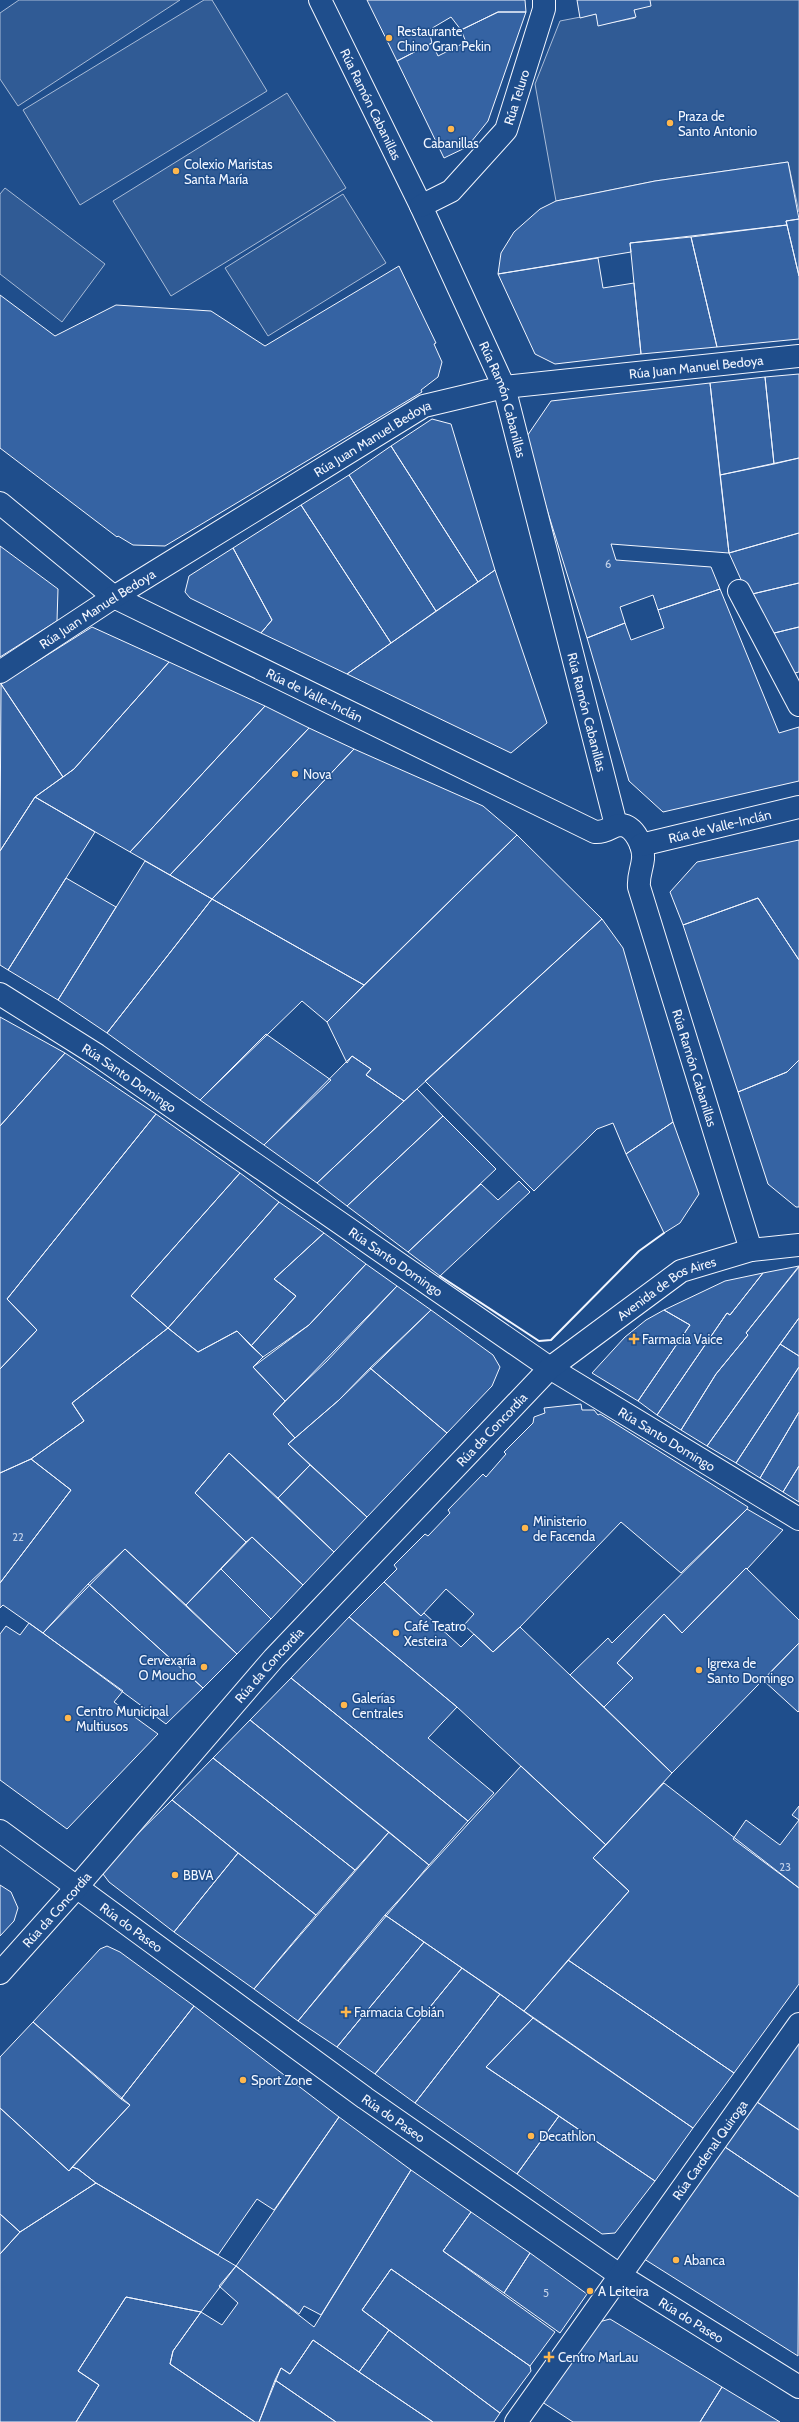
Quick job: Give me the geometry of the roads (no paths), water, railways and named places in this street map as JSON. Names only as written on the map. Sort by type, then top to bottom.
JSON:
[{"type":"street","name":"Rúa Ramón Cabanillas","points":[[320,0],[421,206],[504,387],[616,825]]},
{"type":"street","name":"Rúa Teluro","points":[[421,206],[451,191],[506,130],[544,9],[544,0]]},
{"type":"street","name":"Rúa Juan Manuel Bedoya","points":[[0,672],[114,597],[424,406],[504,387],[799,356]]},
{"type":"street","name":"Rúa de Valle-Inclán","points":[[0,503],[114,597],[595,832],[603,833],[616,825]]},
{"type":"street","points":[[739,591],[799,705]]},
{"type":"street","name":"Rúa de Valle-Inclán","points":[[641,845],[799,807]]},
{"type":"street","points":[[616,825],[623,825],[630,828],[641,845]]},
{"type":"street","name":"Rúa Ramón Cabanillas","points":[[641,845],[643,859],[638,877],[638,887],[751,1250]]},
{"type":"street","name":"Rúa Santo Domingo","points":[[0,994],[97,1055],[550,1368],[799,1519]]},
{"type":"street","name":"Avenida de Bos Aires","points":[[550,1368],[681,1271],[751,1250],[797,1247]]},
{"type":"street","name":"Rúa da Concordia","points":[[0,1972],[76,1888],[274,1658],[550,1368]]},
{"type":"street","name":"Rúa do Paseo","points":[[0,1831],[365,2098],[621,2276],[799,2386]]},
{"type":"street","name":"Rúa Cardenal Quiroga","points":[[516,2422],[799,2024]]},
{"type":"place","name":"Restaurante Chino Gran Pekin","points":[[389,38]]},
{"type":"place","name":"Praza de Santo Antonio","points":[[670,123]]},
{"type":"place","name":"Cabanillas","points":[[451,129]]},
{"type":"place","name":"Colexio Maristas Santa María","points":[[176,171]]},
{"type":"place","name":"Nova","points":[[295,774]]},
{"type":"place","name":"Farmacia Vaice","points":[[634,1339]]},
{"type":"place","name":"Ministerio de Facenda","points":[[525,1528]]},
{"type":"place","name":"Café Teatro Xesteira","points":[[396,1633]]},
{"type":"place","name":"Cervexaría O Moucho","points":[[204,1667]]},
{"type":"place","name":"Igrexa de Santo Domingo","points":[[699,1670]]},
{"type":"place","name":"Galerías Centrales","points":[[344,1705]]},
{"type":"place","name":"Centro Municipal Multiusos","points":[[68,1718]]},
{"type":"place","name":"BBVA","points":[[175,1875]]},
{"type":"place","name":"Farmacia Cobián","points":[[346,2012]]},
{"type":"place","name":"Sport Zone","points":[[243,2080]]},
{"type":"place","name":"Decathlon","points":[[531,2136]]},
{"type":"place","name":"Abanca","points":[[676,2260]]},
{"type":"place","name":"A Leiteira","points":[[590,2291]]},
{"type":"place","name":"Centro MarLau","points":[[549,2357]]}]
